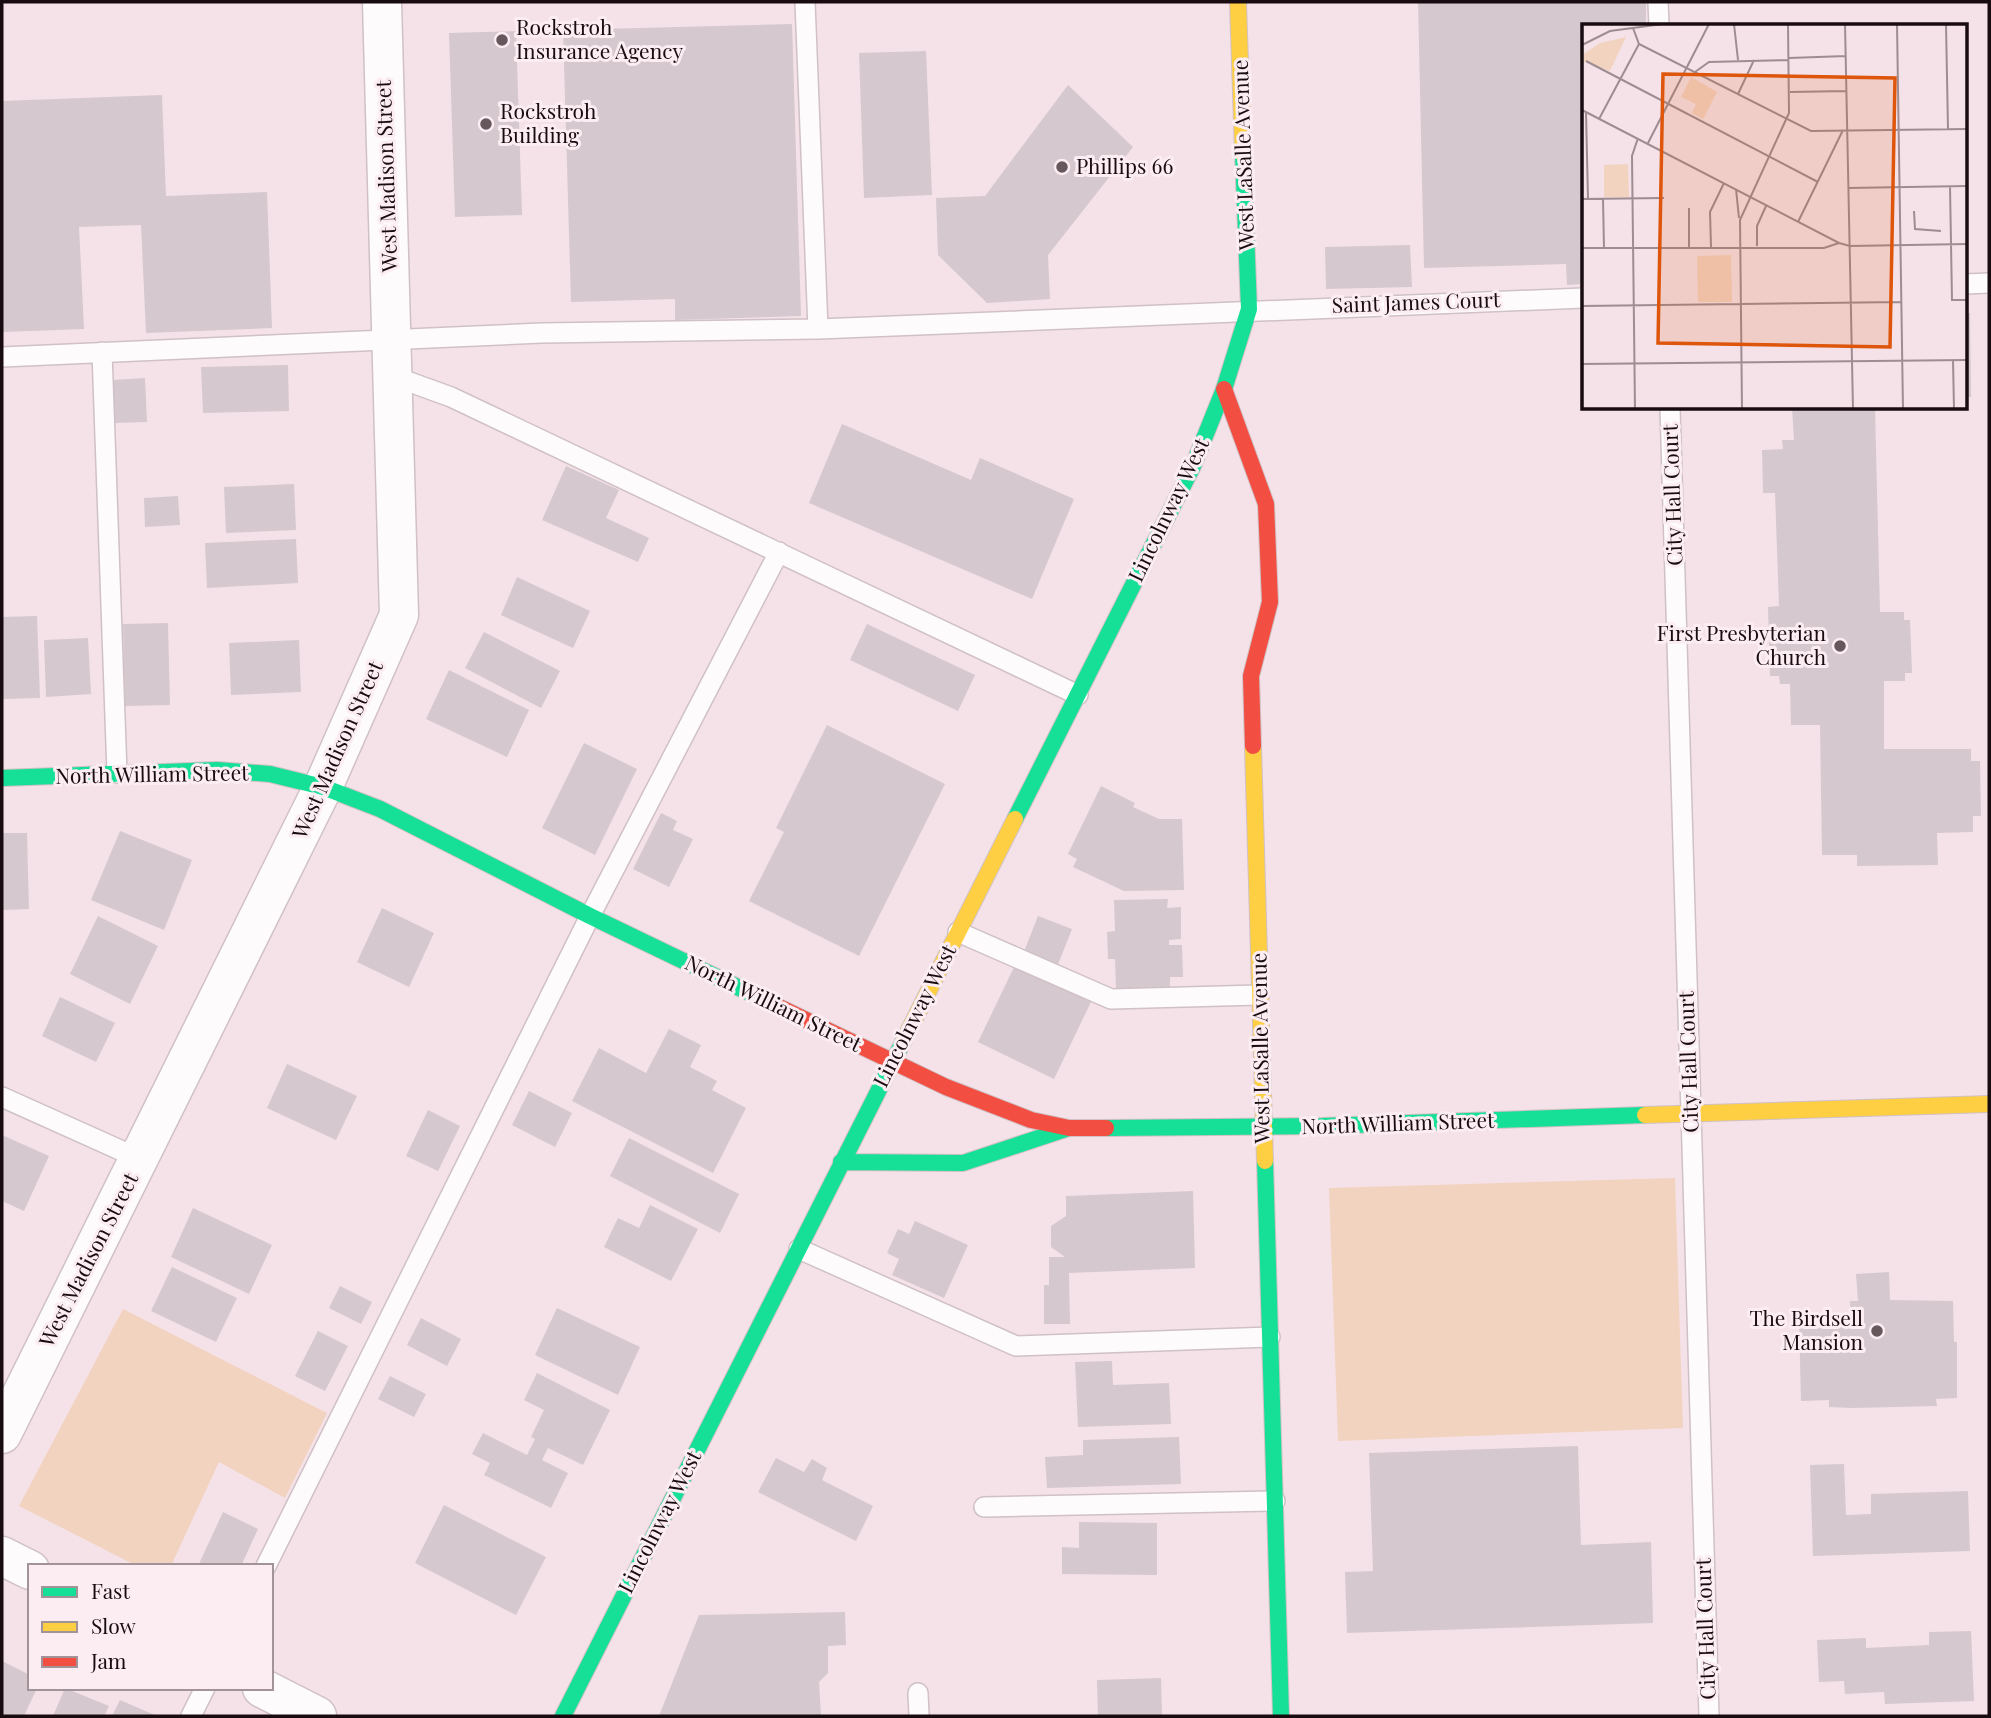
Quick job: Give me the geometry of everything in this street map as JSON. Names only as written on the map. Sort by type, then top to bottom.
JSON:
[{"type":"main road","name":"West LaSalle Avenue","points":[[1238,2],[1249,309]]},
{"type":"main road","name":"Lincolnway West","points":[[563,1716],[1193,466],[1224,390],[1249,309]]},
{"type":"main road","name":"West LaSalle Avenue","points":[[1224,390],[1266,504],[1270,602],[1251,676],[1280,1716]]},
{"type":"main road","name":"North William Street","points":[[2,778],[217,770],[270,774],[323,787],[380,809],[590,916],[892,1062],[980,1102],[1031,1120],[1069,1128],[1262,1128],[1989,1104]]},
{"type":"main road","points":[[841,1162],[963,1163],[1069,1128]]},
{"type":"street","name":"West Madison Street","points":[[2,1434],[323,787],[399,615],[382,2]]},
{"type":"street","points":[[2,1556],[28,1569]]},
{"type":"street","points":[[266,1690],[317,1716]]},
{"type":"lane","points":[[805,2],[818,329]]},
{"type":"lane","points":[[1658,2],[1659,24]]},
{"type":"lane","points":[[1966,284],[1989,283]]},
{"type":"lane","name":"Saint James Court","points":[[2,357],[102,352],[392,359],[542,333],[818,329],[1249,309],[1582,298]]},
{"type":"lane","points":[[102,352],[117,773]]},
{"type":"lane","points":[[392,359],[451,397],[1078,695]]},
{"type":"lane","name":"City Hall Court","points":[[1670,410],[1709,1716]]},
{"type":"lane","points":[[267,1564],[590,916],[779,552]]},
{"type":"lane","points":[[958,932],[1111,999],[1259,995]]},
{"type":"lane","points":[[2,1097],[140,1159]]},
{"type":"lane","points":[[799,1249],[1016,1346],[1270,1337]]},
{"type":"lane","points":[[984,1507],[1275,1501]]},
{"type":"lane","points":[[191,1716],[204,1690]]},
{"type":"lane","points":[[918,1693],[919,1716]]},
{"type":"shaded area","points":[[1675,1178],[1683,1428],[1338,1441],[1329,1188]]},
{"type":"shaded area","points":[[123,1309],[327,1413],[285,1498],[219,1462],[172,1564],[133,1564],[19,1506]]},
{"type":"building","points":[[1418,2],[1646,2],[1646,24],[1582,24],[1582,284],[1567,285],[1566,264],[1424,268]]},
{"type":"building","points":[[792,24],[801,316],[675,320],[675,299],[571,302],[563,30]]},
{"type":"building","name":"Rockstroh Building","points":[[516,31],[522,215],[455,217],[449,33]]},
{"type":"building","points":[[926,51],[932,195],[864,198],[859,53]]},
{"type":"building","points":[[1068,85],[1133,147],[1048,255],[1050,299],[987,303],[938,255],[936,198],[985,196]]},
{"type":"building","points":[[162,95],[166,196],[267,192],[272,328],[146,333],[141,225],[79,227],[84,329],[2,332],[2,101]]},
{"type":"building","points":[[1410,245],[1412,287],[1326,289],[1325,247]]},
{"type":"building","points":[[1966,313],[1970,313],[1971,397],[1966,397]]},
{"type":"building","points":[[288,365],[289,411],[203,413],[201,367]]},
{"type":"building","points":[[145,378],[147,422],[114,423],[112,380]]},
{"type":"building","name":"First Presbyterian Church","points":[[1792,410],[1875,410],[1880,612],[1904,612],[1904,620],[1910,620],[1912,673],[1905,673],[1905,681],[1884,681],[1884,749],[1971,749],[1971,761],[1980,761],[1981,816],[1973,816],[1973,832],[1937,833],[1938,865],[1857,866],[1857,855],[1822,855],[1820,725],[1791,725],[1790,684],[1780,684],[1779,676],[1770,676],[1768,607],[1779,606],[1775,493],[1763,493],[1762,450],[1783,449],[1782,440],[1794,440]]},
{"type":"building","points":[[842,424],[971,480],[980,458],[1074,499],[1032,599],[809,503]]},
{"type":"building","points":[[566,466],[619,490],[606,518],[649,538],[638,562],[542,520]]},
{"type":"building","points":[[294,484],[296,530],[226,533],[224,487]]},
{"type":"building","points":[[178,496],[180,525],[145,527],[144,498]]},
{"type":"building","points":[[296,539],[298,583],[207,588],[205,543]]},
{"type":"building","points":[[517,577],[590,611],[573,648],[501,615]]},
{"type":"building","points":[[37,616],[40,698],[2,699],[2,617]]},
{"type":"building","points":[[168,623],[170,705],[125,706],[123,624]]},
{"type":"building","points":[[867,624],[975,675],[958,711],[850,660]]},
{"type":"building","points":[[484,632],[560,671],[541,708],[465,668]]},
{"type":"building","points":[[88,638],[91,694],[46,697],[44,640]]},
{"type":"building","points":[[299,640],[301,692],[231,695],[229,643]]},
{"type":"building","points":[[449,670],[529,710],[507,757],[426,719]]},
{"type":"building","points":[[827,725],[945,784],[859,956],[749,901],[784,832],[776,828]]},
{"type":"building","points":[[584,743],[637,769],[595,855],[542,828]]},
{"type":"building","points":[[1101,786],[1135,803],[1133,807],[1159,819],[1182,819],[1184,890],[1124,891],[1073,867],[1077,859],[1068,854]]},
{"type":"building","points":[[661,813],[677,821],[673,830],[693,839],[669,887],[633,869]]},
{"type":"building","points":[[120,831],[192,860],[164,930],[91,900]]},
{"type":"building","points":[[2,833],[27,833],[29,909],[2,910]]},
{"type":"building","points":[[1168,899],[1167,908],[1181,907],[1181,939],[1169,940],[1169,945],[1182,945],[1183,977],[1170,977],[1170,987],[1116,989],[1115,959],[1108,959],[1107,932],[1115,931],[1114,900]]},
{"type":"building","points":[[382,908],[434,933],[409,987],[357,962]]},
{"type":"building","points":[[98,916],[158,946],[130,1004],[70,974]]},
{"type":"building","points":[[1038,916],[1072,929],[1057,967],[1023,954]]},
{"type":"building","points":[[1015,965],[1091,1002],[1054,1079],[978,1042]]},
{"type":"building","points":[[60,997],[115,1023],[96,1062],[42,1036]]},
{"type":"building","points":[[669,1029],[701,1045],[690,1067],[717,1081],[712,1090],[746,1108],[713,1173],[572,1101],[599,1048],[646,1073]]},
{"type":"building","points":[[287,1064],[357,1096],[336,1140],[267,1108]]},
{"type":"building","points":[[529,1091],[572,1113],[555,1147],[512,1125]]},
{"type":"building","points":[[428,1110],[460,1126],[438,1171],[406,1156]]},
{"type":"building","points":[[2,1135],[49,1156],[24,1211],[2,1201]]},
{"type":"building","points":[[629,1138],[739,1194],[720,1233],[610,1176]]},
{"type":"building","points":[[1193,1191],[1195,1268],[1069,1273],[1070,1324],[1044,1324],[1044,1285],[1049,1285],[1049,1257],[1065,1257],[1051,1247],[1051,1226],[1066,1216],[1066,1196]]},
{"type":"building","points":[[650,1205],[698,1229],[671,1281],[604,1247],[618,1218],[639,1228]]},
{"type":"building","points":[[193,1208],[272,1245],[249,1294],[171,1257]]},
{"type":"building","points":[[915,1221],[968,1245],[944,1298],[892,1275],[899,1259],[887,1253],[898,1229],[909,1234]]},
{"type":"building","points":[[172,1267],[237,1298],[216,1342],[151,1311]]},
{"type":"building","name":"The Birdsell Mansion","points":[[1889,1272],[1890,1300],[1953,1301],[1954,1342],[1957,1342],[1957,1398],[1936,1399],[1937,1406],[1853,1408],[1829,1407],[1829,1400],[1801,1401],[1799,1321],[1851,1320],[1850,1301],[1858,1301],[1856,1274]]},
{"type":"building","points":[[340,1286],[372,1302],[361,1324],[329,1308]]},
{"type":"building","points":[[557,1308],[640,1347],[618,1395],[535,1355]]},
{"type":"building","points":[[421,1318],[461,1339],[447,1366],[407,1345]]},
{"type":"building","points":[[318,1331],[348,1346],[325,1391],[295,1376]]},
{"type":"building","points":[[1112,1361],[1113,1385],[1169,1383],[1171,1424],[1078,1427],[1075,1362]]},
{"type":"building","points":[[537,1373],[610,1410],[583,1465],[548,1448],[542,1460],[568,1473],[551,1508],[484,1475],[490,1463],[472,1454],[483,1433],[527,1455],[535,1439],[531,1437],[544,1410],[524,1400]]},
{"type":"building","points":[[390,1376],[426,1394],[414,1417],[378,1399]]},
{"type":"building","points":[[1179,1437],[1181,1484],[1047,1488],[1045,1457],[1083,1455],[1083,1440]]},
{"type":"building","points":[[1578,1446],[1581,1545],[1651,1542],[1653,1623],[1347,1633],[1345,1572],[1373,1571],[1369,1453]]},
{"type":"building","points":[[776,1458],[804,1472],[812,1459],[827,1468],[822,1480],[873,1506],[856,1541],[758,1492]]},
{"type":"building","points":[[1844,1464],[1846,1515],[1871,1514],[1871,1494],[1968,1491],[1970,1551],[1813,1556],[1810,1465]]},
{"type":"building","points":[[444,1505],[546,1557],[516,1615],[415,1563]]},
{"type":"building","points":[[223,1512],[258,1529],[242,1564],[199,1564]]},
{"type":"building","points":[[1079,1522],[1157,1523],[1157,1575],[1062,1574],[1062,1547],[1079,1548]]},
{"type":"building","points":[[845,1612],[846,1645],[828,1646],[828,1673],[819,1682],[821,1716],[659,1716],[699,1615]]},
{"type":"building","points":[[1971,1631],[1974,1701],[1885,1704],[1884,1692],[1845,1694],[1844,1681],[1819,1682],[1817,1640],[1866,1638],[1866,1648],[1929,1645],[1929,1632]]},
{"type":"building","points":[[2,1661],[28,1674],[28,1690],[36,1690],[24,1716],[2,1716]]},
{"type":"building","points":[[1161,1678],[1162,1716],[1098,1716],[1097,1680]]},
{"type":"building","points":[[64,1690],[109,1706],[104,1716],[53,1716]]},
{"type":"building","points":[[120,1700],[157,1716],[112,1716]]},
{"type":"traffic: fast","points":[[1015,819],[1193,466],[1224,389],[1249,309],[1243,154]]},
{"type":"traffic: fast","points":[[2,778],[217,770],[270,774],[323,787],[380,809],[590,916],[779,1007]]},
{"type":"traffic: fast","points":[[563,1716],[904,1040]]},
{"type":"traffic: fast","points":[[1106,1128],[1322,1126],[1645,1115]]},
{"type":"traffic: fast","points":[[841,1162],[963,1163],[1069,1128]]},
{"type":"traffic: fast","points":[[1265,1161],[1281,1716]]},
{"type":"traffic: slow","points":[[1238,2],[1243,154]]},
{"type":"traffic: slow","points":[[1253,746],[1265,1161]]},
{"type":"traffic: slow","points":[[904,1040],[1015,819]]},
{"type":"traffic: slow","points":[[1645,1115],[1989,1104]]},
{"type":"traffic: jam","points":[[1224,389],[1266,504],[1270,602],[1251,676],[1253,746]]},
{"type":"traffic: jam","points":[[779,1007],[946,1087],[1031,1120],[1069,1128],[1106,1128]]},
{"type":"place","name":"Rockstroh Insurance Agency","points":[[502,40]]},
{"type":"place","name":"Rockstroh Building","points":[[486,124]]},
{"type":"place","name":"Phillips 66","points":[[1062,167]]},
{"type":"place","name":"First Presbyterian Church","points":[[1840,646]]},
{"type":"place","name":"The Birdsell Mansion","points":[[1877,1331]]}]
